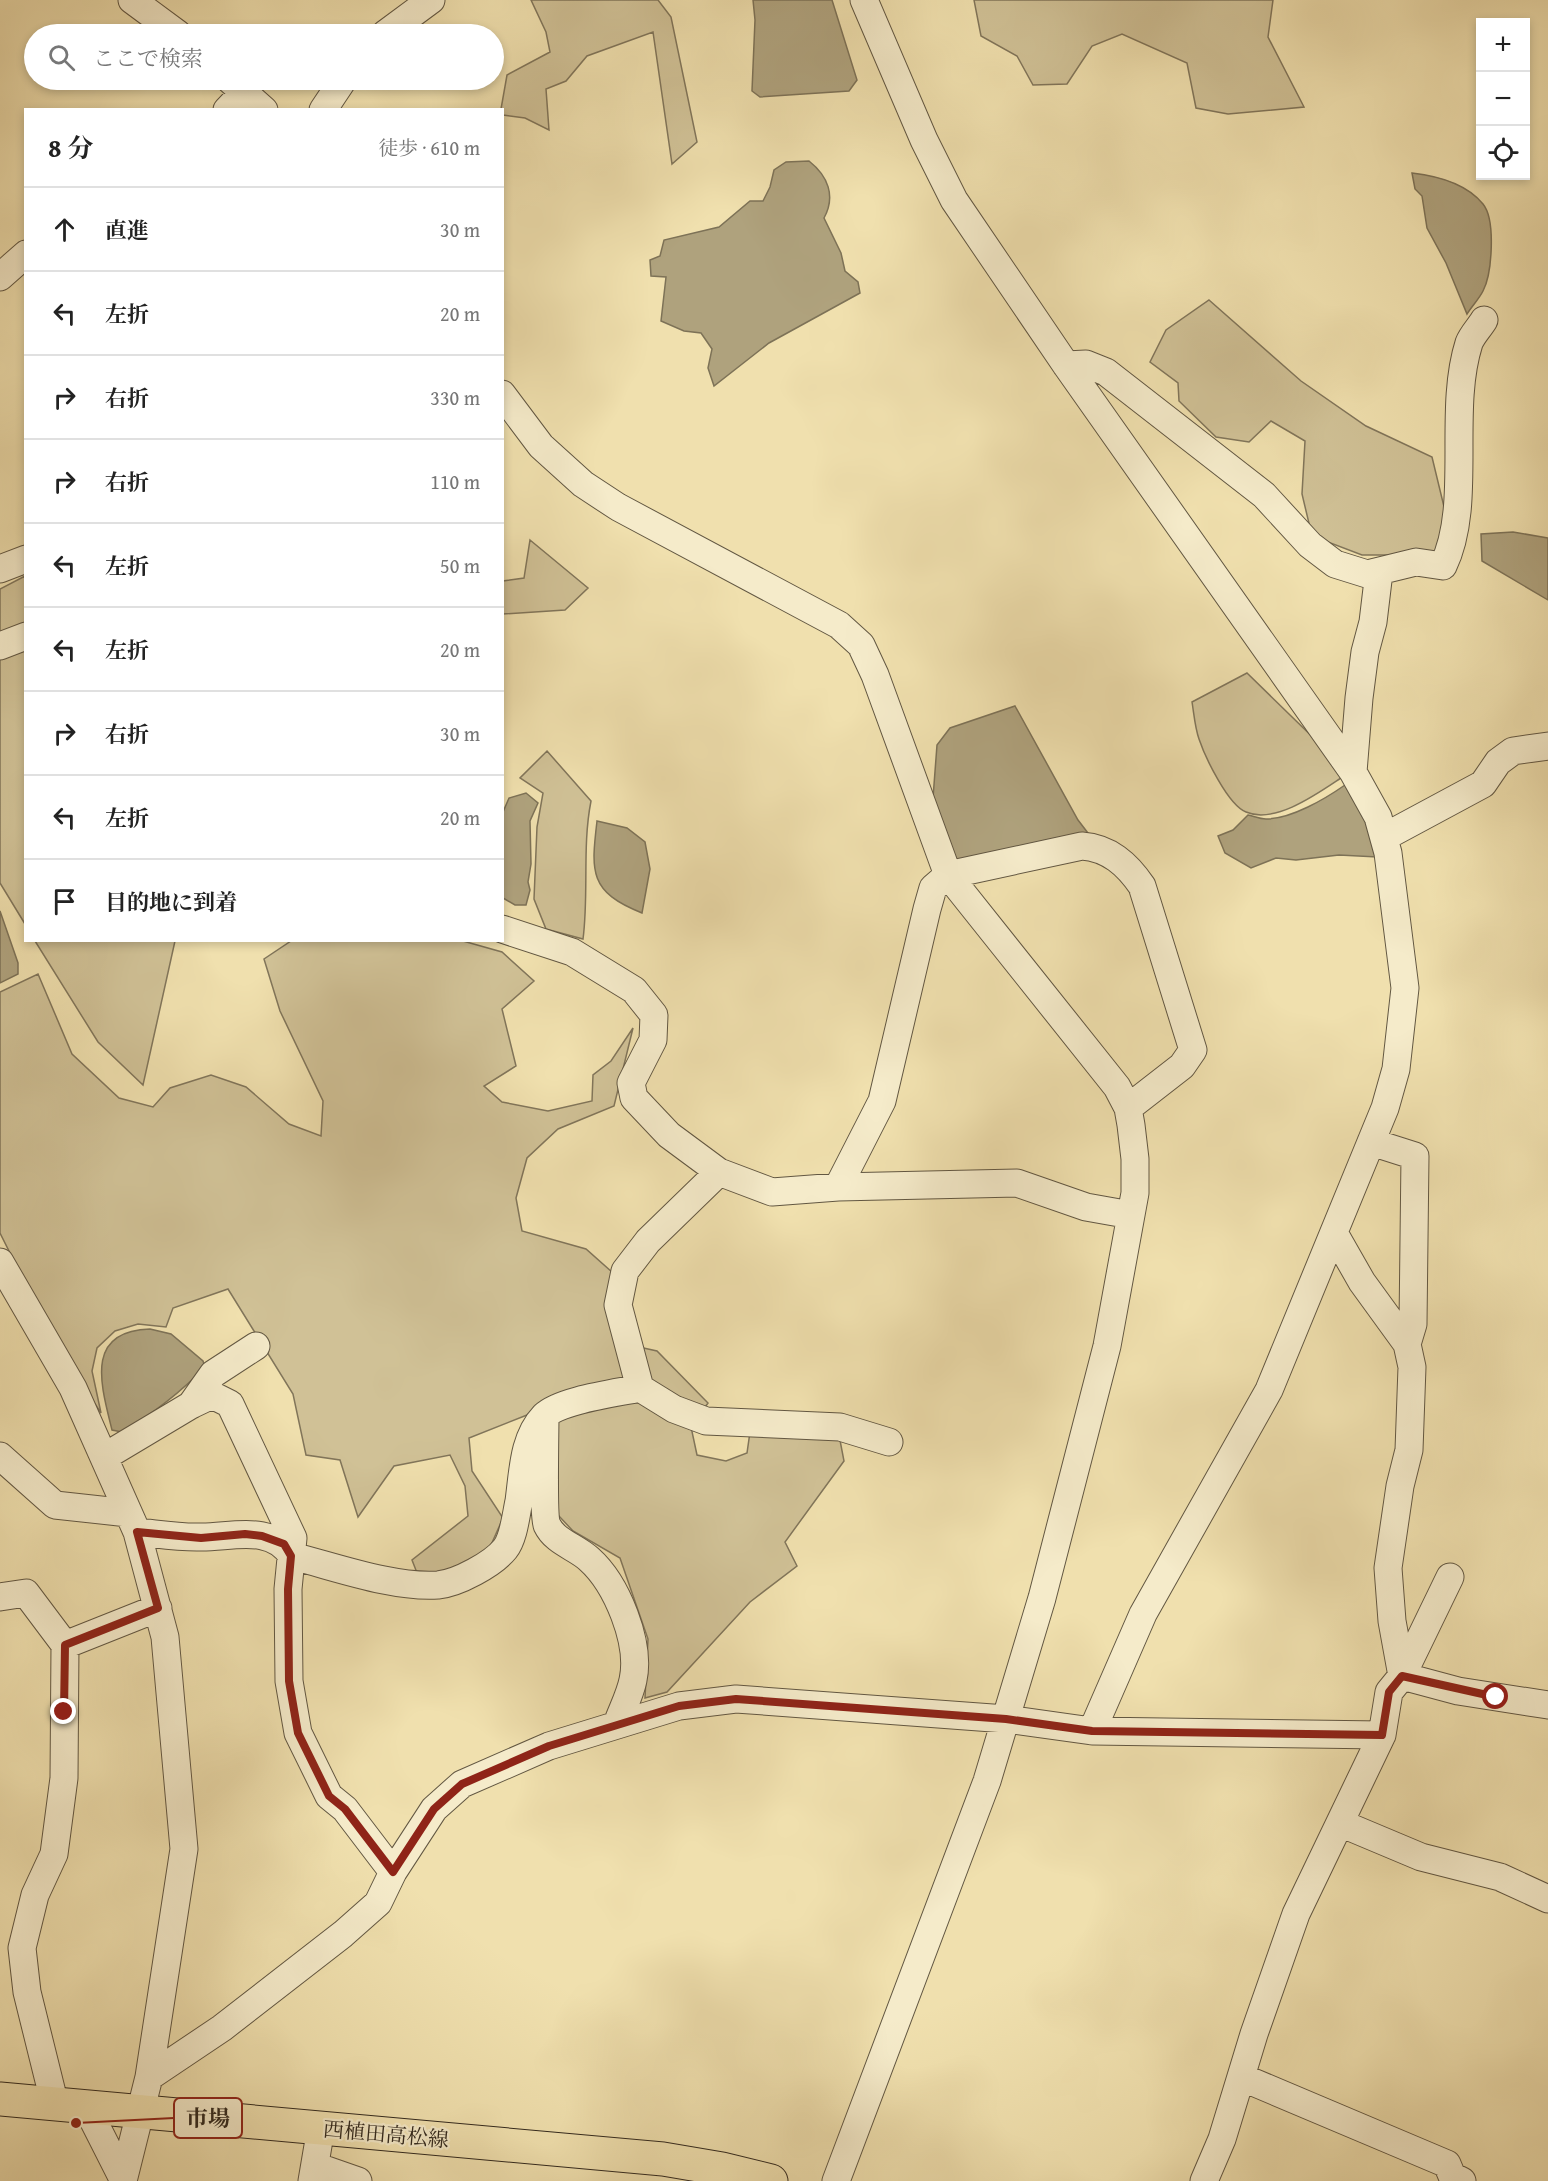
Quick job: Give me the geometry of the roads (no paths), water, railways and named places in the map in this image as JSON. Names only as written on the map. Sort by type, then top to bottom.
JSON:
[{"type":"main road","name":"西植田高松線","points":[[0,2099],[87,2109],[140,2111],[663,2159],[722,2169],[771,2181]]},
{"type":"street","points":[[132,0],[164,24]]},
{"type":"street","points":[[399,24],[431,0]]},
{"type":"street","points":[[864,0],[924,140],[954,200],[1066,365],[1353,772],[1378,817],[1388,852],[1405,988],[1396,1069],[1371,1142],[1269,1390],[1143,1614],[1092,1731]]},
{"type":"street","points":[[324,108],[336,90]]},
{"type":"street","points":[[234,94],[260,108]]},
{"type":"street","points":[[0,277],[24,256]]},
{"type":"street","points":[[1066,365],[1086,364],[1106,372],[1264,495],[1310,545],[1335,564],[1367,574],[1416,562],[1443,566],[1450,552],[1458,493],[1458,414],[1470,342],[1484,320]]},
{"type":"street","points":[[504,397],[541,446],[583,484],[618,507],[838,625],[861,645],[875,675],[948,874],[1117,1087],[1128,1108],[1136,1159],[1135,1193],[1107,1346],[1042,1598],[987,1781],[836,2181]]},
{"type":"street","points":[[0,569],[24,560]]},
{"type":"street","points":[[1353,772],[1359,698],[1365,652],[1373,622],[1379,572]]},
{"type":"street","points":[[0,646],[24,637]]},
{"type":"street","points":[[1389,834],[1483,784],[1498,762],[1513,751],[1548,746]]},
{"type":"street","points":[[838,1187],[882,1101],[933,888],[948,874],[1082,846],[1095,847],[1129,867],[1142,886],[1193,1050],[1182,1066],[1128,1108]]},
{"type":"street","points":[[504,930],[572,952],[634,990],[654,1015],[653,1040],[636,1067],[631,1083],[634,1098],[669,1135],[719,1172],[772,1192],[838,1187],[1017,1183],[1086,1207],[1131,1215]]},
{"type":"street","points":[[1371,1142],[1415,1156],[1413,1324],[1407,1344]]},
{"type":"street","points":[[719,1172],[648,1241],[625,1271],[618,1305],[640,1388],[674,1410],[706,1421],[840,1427],[889,1442]]},
{"type":"street","points":[[1334,1233],[1362,1282],[1407,1344],[1412,1367],[1412,1418],[1388,1568],[1392,1621],[1402,1676]]},
{"type":"street","points":[[0,1262],[74,1388],[132,1523],[165,1637],[184,1849],[149,2078],[123,2180]]},
{"type":"street","points":[[191,1405],[213,1374],[256,1346]]},
{"type":"street","points":[[0,1456],[55,1505],[201,1538],[245,1534],[262,1536],[284,1544],[291,1556],[416,1584],[441,1585],[484,1568],[507,1548],[516,1514],[528,1442],[545,1414],[575,1401],[640,1388]]},
{"type":"street","points":[[104,1457],[212,1395],[230,1404],[293,1538],[288,1589],[289,1681],[298,1733],[329,1796],[345,1809],[393,1872]]},
{"type":"street","points":[[545,1414],[546,1524],[558,1539],[579,1550],[601,1569],[617,1594],[635,1662],[633,1682],[617,1724]]},
{"type":"street","points":[[1204,2181],[1222,2139],[1296,1914],[1382,1735],[1389,1692],[1402,1676],[1450,1577]]},
{"type":"street","points":[[0,1597],[26,1593],[65,1645],[64,1778],[54,1854],[34,1895],[22,1948],[27,1992],[55,2105]]},
{"type":"street","points":[[65,1645],[158,1608]]},
{"type":"street","points":[[1402,1676],[1458,1690],[1548,1705]]},
{"type":"street","points":[[149,2078],[222,2028],[343,1934],[378,1903],[393,1872],[434,1809],[462,1784],[549,1746],[679,1706],[736,1699],[1006,1719],[1092,1731],[1382,1735]]},
{"type":"street","points":[[1340,1823],[1421,1857],[1500,1876],[1548,1899]]},
{"type":"street","points":[[1241,2077],[1447,2164],[1452,2176],[1462,2181]]},
{"type":"street","points":[[87,2109],[123,2180]]},
{"type":"street","points":[[321,2128],[313,2174],[358,2181]]},
{"type":"place","name":"市場","points":[[76,2123]]}]
